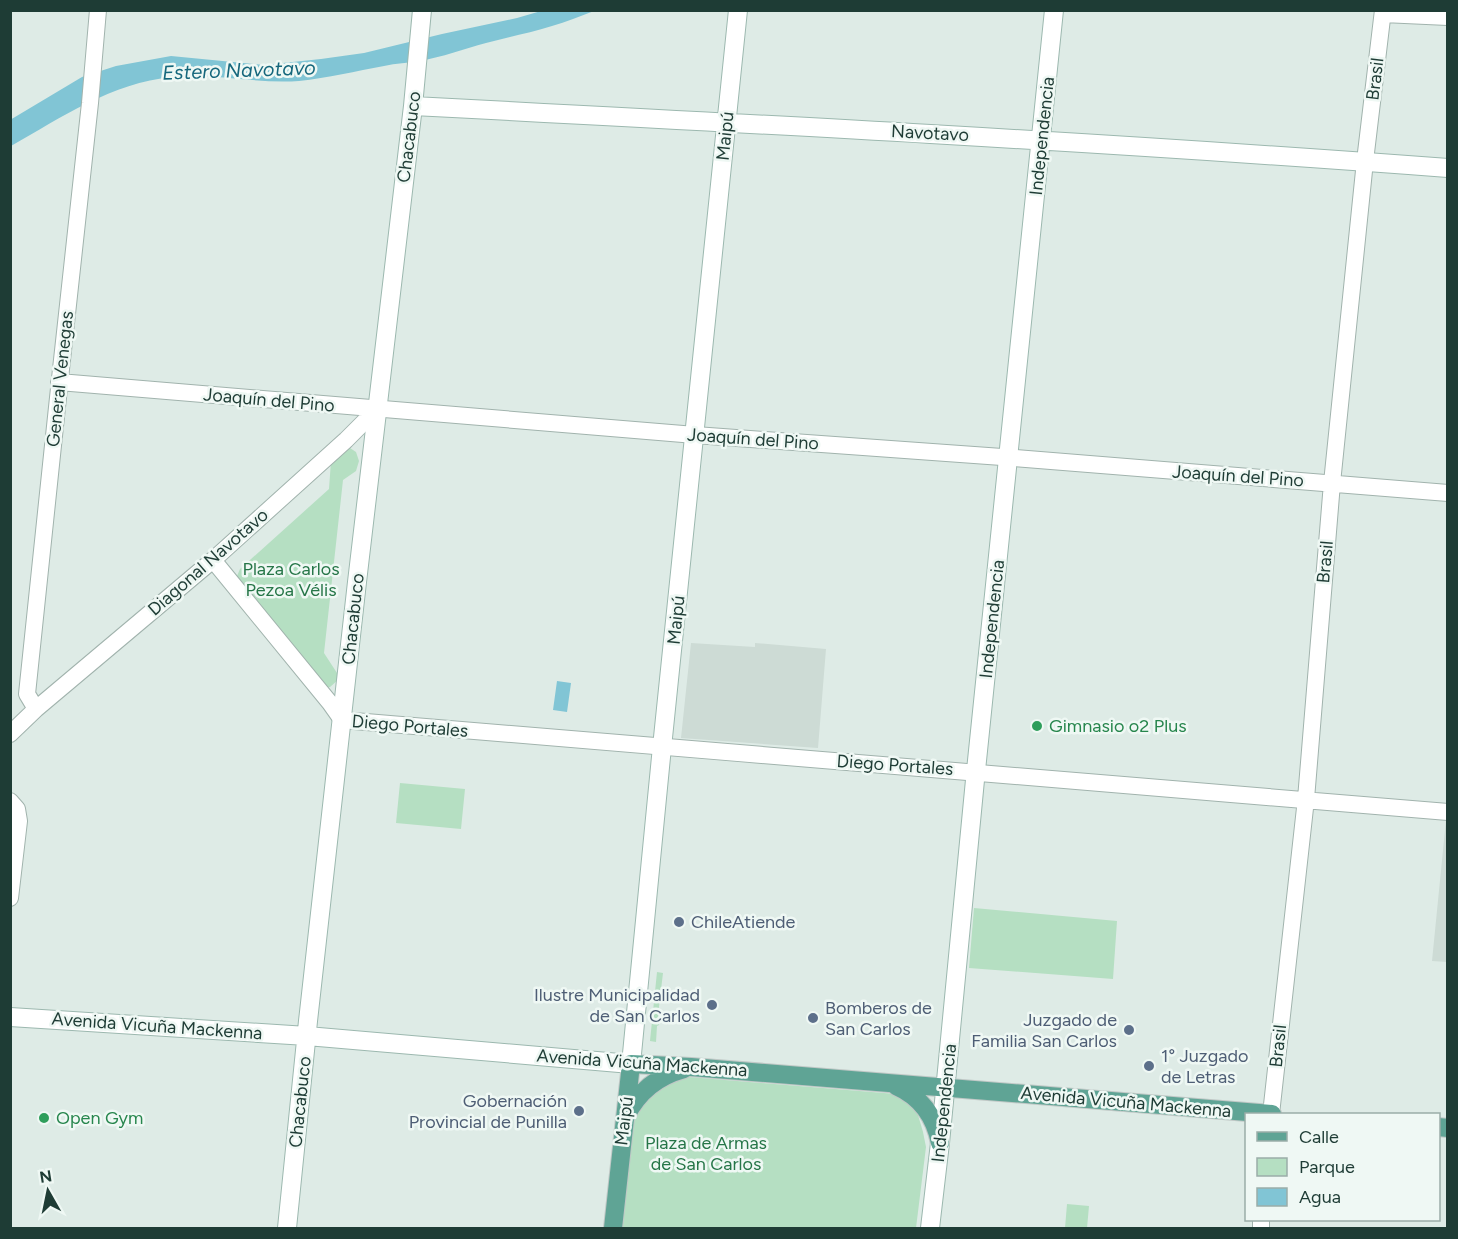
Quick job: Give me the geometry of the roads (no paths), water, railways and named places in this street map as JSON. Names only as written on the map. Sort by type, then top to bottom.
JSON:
[{"type":"main road","name":"Avenida Vicuña Mackenna","points":[[631,1064],[1259,1113]]},
{"type":"main road","name":"Maipú","points":[[613,1228],[631,1064]]},
{"type":"main road","points":[[624,1120],[635,1101],[651,1085],[670,1073],[691,1067]]},
{"type":"main road","points":[[880,1082],[892,1084],[914,1095],[935,1122],[940,1143]]},
{"type":"street","name":"General Venegas","points":[[36,709],[19,694],[59,381],[98,10]]},
{"type":"street","name":"Chacabuco","points":[[286,1228],[422,10]]},
{"type":"street","name":"Maipú","points":[[631,1064],[738,10]]},
{"type":"street","name":"Independencia","points":[[930,1228],[1054,10]]},
{"type":"street","points":[[1383,12],[1448,17]]},
{"type":"street","name":"Brasil","points":[[1271,1113],[1306,799],[1332,483],[1365,161],[1383,12]]},
{"type":"street","name":"Navotavo","points":[[413,106],[1041,140],[1448,168]]},
{"type":"street","name":"Joaquín del Pino","points":[[59,381],[695,435],[1448,493]]},
{"type":"street","name":"Diagonal Navotavo","points":[[36,709],[213,560],[346,440],[377,409]]},
{"type":"street","points":[[213,560],[342,720]]},
{"type":"street","points":[[10,734],[36,709]]},
{"type":"street","name":"Diego Portales","points":[[342,720],[1448,812]]},
{"type":"street","points":[[10,801],[17,809],[19,821],[10,898]]},
{"type":"street","name":"Avenida Vicuña Mackenna","points":[[10,1017],[307,1036],[631,1064]]},
{"type":"water","name":"Estero Navotavo","points":[[541,11],[594,11],[562,23],[420,61],[321,78],[283,82],[188,76],[150,80],[88,103],[11,146],[10,120],[82,77],[116,66],[171,56],[264,65],[321,59],[364,53]]},
{"type":"water","points":[[557,681],[571,683],[567,712],[553,710]]},
{"type":"place","name":"Gimnasio o2 Plus","points":[[1037,726]]},
{"type":"place","name":"ChileAtiende","points":[[679,922]]},
{"type":"place","name":"Ilustre Municipalidad de San Carlos","points":[[712,1005]]},
{"type":"place","name":"Bomberos de San Carlos","points":[[813,1018]]},
{"type":"place","name":"Juzgado de Familia San Carlos","points":[[1129,1030]]},
{"type":"place","name":"1° Juzgado de Letras","points":[[1149,1066]]},
{"type":"place","name":"Gobernación Provincial de Punilla","points":[[579,1111]]},
{"type":"place","name":"Open Gym","points":[[44,1118]]},
{"type":"park label","name":"Plaza Carlos Pezoa Vélis","points":[[291,579]]},
{"type":"park label","name":"Plaza de Armas de San Carlos","points":[[706,1153]]}]
